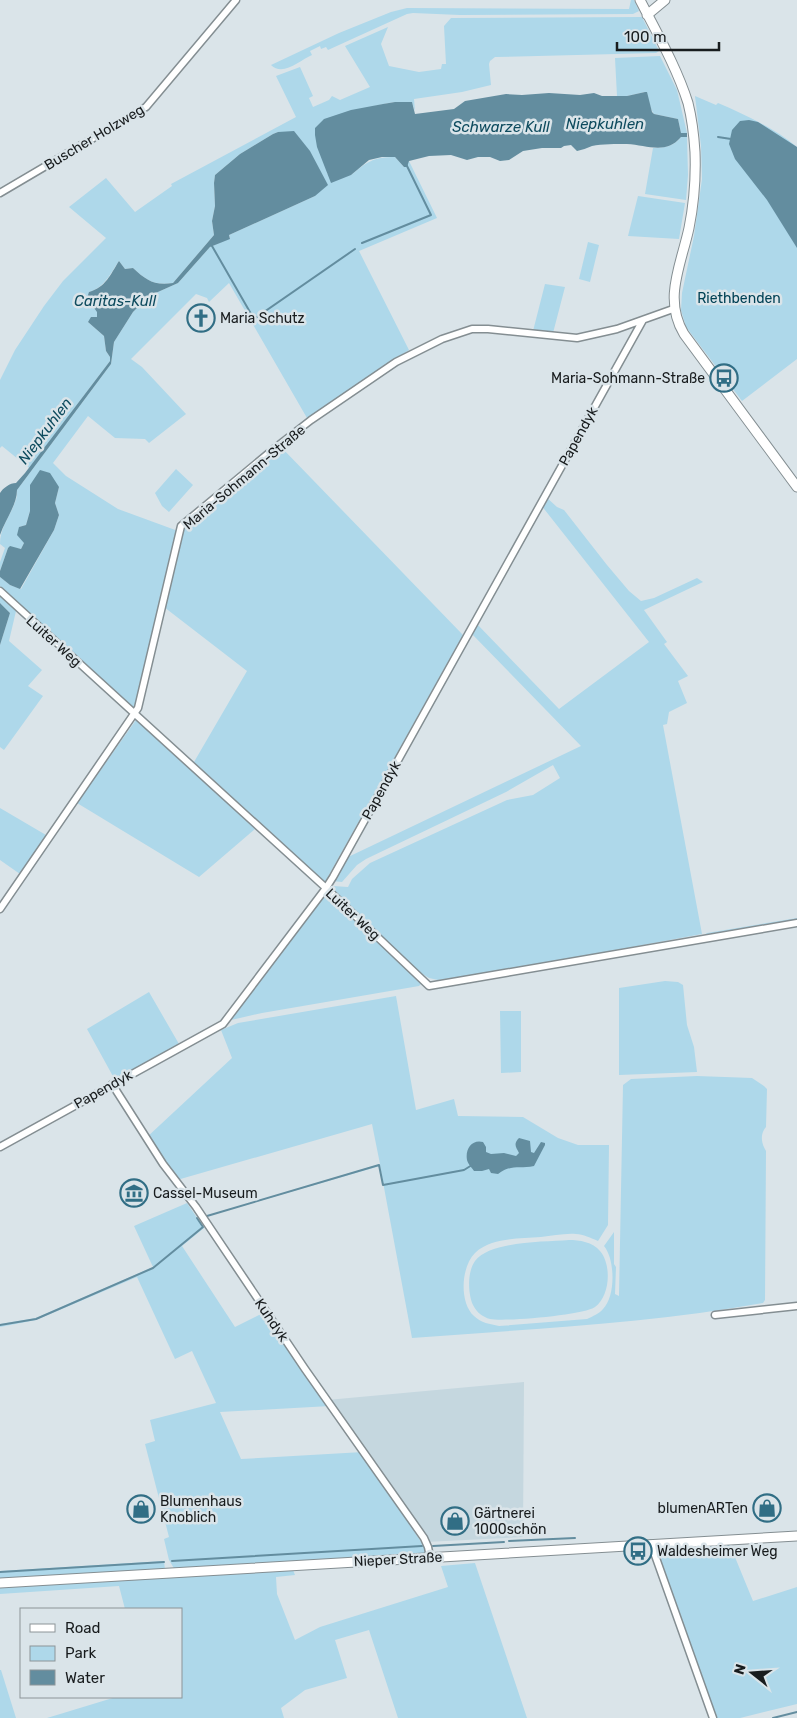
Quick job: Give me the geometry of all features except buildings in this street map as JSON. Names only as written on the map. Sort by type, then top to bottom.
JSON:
[{"type":"main road","points":[[640,0],[672,65],[687,102],[694,143],[695,179],[693,202],[674,292],[673,309],[677,322],[797,487]]},
{"type":"main road","points":[[647,15],[664,0]]},
{"type":"main road","name":"Nieper Straße","points":[[0,1583],[797,1536]]},
{"type":"street","name":"Buscher Holzweg","points":[[0,193],[146,107],[236,0]]},
{"type":"street","name":"Maria-Sohmann-Straße","points":[[0,909],[138,708],[181,526],[311,420],[396,362],[442,339],[472,329],[577,338],[617,329],[673,309]]},
{"type":"street","name":"Papendyk","points":[[0,1147],[223,1024],[326,888],[643,320]]},
{"type":"street","name":"Luiter Weg","points":[[0,592],[326,888],[429,986],[797,923]]},
{"type":"street","name":"Kuhdyk","points":[[112,1084],[163,1164],[196,1207],[305,1369],[424,1538],[430,1558]]},
{"type":"street","points":[[715,1315],[797,1306]]},
{"type":"street","points":[[651,1544],[713,1718]]},
{"type":"shaded area","points":[[524,1382],[523,1537],[426,1542],[327,1400]]},
{"type":"green space","points":[[631,0],[634,0],[639,11],[633,14],[407,14],[328,50],[326,47],[321,49],[320,46],[310,51],[312,55],[292,66],[281,69],[271,65],[339,33],[391,12],[407,8],[629,9]]},
{"type":"green space","points":[[642,17],[659,51],[656,53],[495,57],[489,64],[491,85],[462,92],[414,99],[415,111],[412,103],[406,102],[390,103],[368,108],[327,174],[351,175],[366,164],[381,158],[395,157],[404,167],[409,161],[437,218],[359,251],[409,350],[307,418],[229,283],[209,302],[207,298],[196,294],[131,359],[142,367],[186,414],[149,443],[145,439],[115,438],[88,416],[53,463],[66,476],[118,509],[178,531],[135,709],[0,586],[0,577],[10,585],[21,589],[54,530],[59,515],[55,503],[59,487],[30,485],[30,511],[26,525],[19,527],[24,543],[21,549],[8,548],[0,571],[0,562],[5,548],[0,544],[0,538],[3,527],[16,501],[17,490],[111,364],[114,342],[133,312],[149,296],[178,283],[210,247],[230,238],[229,235],[315,196],[323,177],[278,132],[273,134],[240,154],[215,175],[215,206],[212,221],[214,235],[173,283],[155,283],[142,276],[133,268],[125,269],[119,261],[103,283],[95,290],[89,292],[98,312],[97,317],[88,322],[104,336],[106,351],[110,361],[29,468],[2,446],[0,448],[0,380],[15,350],[44,306],[63,281],[106,238],[69,207],[106,178],[135,212],[172,186],[171,184],[296,117],[276,76],[300,67],[313,96],[309,98],[313,107],[329,100],[332,96],[340,100],[370,87],[345,46],[388,27],[381,44],[389,66],[419,72],[441,69],[442,64],[446,64],[444,26],[451,18]]},
{"type":"green space","points":[[660,56],[677,90],[687,133],[681,133],[678,119],[654,114],[645,92],[617,96],[615,58]]},
{"type":"green space","name":"Riethbenden","points":[[695,96],[716,105],[718,103],[749,117],[797,147],[797,359],[742,401],[686,327],[681,310],[682,293],[694,236],[702,179],[701,146]]},
{"type":"green space","points":[[681,137],[687,137],[688,175],[686,200],[645,194],[653,148],[669,146]]},
{"type":"green space","points":[[638,196],[685,203],[679,239],[628,236]]},
{"type":"green space","points":[[588,242],[599,245],[590,282],[579,279]]},
{"type":"green space","points":[[545,284],[565,287],[553,333],[533,331]]},
{"type":"green space","points":[[281,447],[463,635],[325,882],[194,762],[247,671],[164,607],[183,526]]},
{"type":"green space","points":[[176,469],[193,485],[169,512],[162,506],[155,493]]},
{"type":"green space","points":[[546,497],[557,507],[564,510],[629,591],[641,601],[654,598],[697,578],[703,582],[644,610],[667,642],[664,644],[688,676],[678,681],[687,703],[669,712],[667,724],[663,725],[702,934],[536,965],[438,980],[429,978],[421,973],[330,889],[333,886],[348,887],[352,879],[370,863],[507,800],[533,795],[560,778],[553,765],[506,792],[366,859],[357,865],[342,882],[332,881],[346,858],[581,746],[471,633],[476,623],[559,709],[649,642],[541,505]]},
{"type":"green space","points":[[0,596],[16,611],[9,641],[42,670],[28,686],[43,696],[4,750],[0,747],[0,645],[10,613],[0,603]]},
{"type":"green space","points":[[136,720],[255,829],[199,877],[77,803]]},
{"type":"green space","points":[[0,808],[46,835],[20,874],[0,860]]},
{"type":"green space","points":[[326,894],[421,980],[421,984],[419,986],[231,1020]]},
{"type":"green space","points":[[797,918],[797,920],[703,936],[707,933]]},
{"type":"green space","points":[[665,981],[678,982],[683,985],[687,1025],[694,1047],[697,1072],[619,1075],[619,988]]},
{"type":"green space","points":[[149,992],[179,1044],[115,1080],[87,1029]]},
{"type":"green space","points":[[396,996],[416,1110],[454,1099],[458,1116],[523,1117],[558,1138],[578,1145],[609,1145],[608,1225],[598,1241],[587,1236],[567,1234],[516,1238],[492,1243],[481,1248],[470,1259],[464,1284],[466,1302],[474,1316],[486,1323],[499,1326],[587,1319],[598,1314],[607,1303],[612,1287],[612,1268],[608,1252],[604,1246],[614,1232],[615,1294],[619,1296],[623,1085],[631,1079],[697,1076],[752,1078],[767,1089],[766,1127],[762,1139],[766,1151],[765,1300],[763,1303],[632,1321],[412,1338],[380,1166],[207,1216],[380,1164],[372,1124],[177,1180],[146,1138],[232,1058],[221,1030],[238,1023]]},
{"type":"green space","points":[[500,1011],[521,1011],[521,1072],[501,1073]]},
{"type":"green space","points":[[187,1203],[204,1228],[182,1246],[235,1327],[263,1313],[330,1406],[220,1412],[241,1459],[363,1452],[423,1545],[425,1545],[426,1553],[423,1555],[175,1570],[169,1560],[164,1539],[169,1537],[145,1444],[155,1441],[150,1420],[216,1403],[192,1351],[175,1359],[137,1277],[36,1320],[0,1327],[0,1324],[36,1318],[153,1267],[134,1226]]},
{"type":"green space","points":[[569,1240],[590,1244],[597,1248],[604,1257],[608,1280],[604,1296],[595,1307],[576,1313],[511,1320],[490,1319],[476,1310],[470,1295],[469,1283],[472,1266],[482,1254],[505,1246]]},
{"type":"green space","points":[[730,1545],[753,1601],[797,1587],[797,1704],[740,1718],[717,1718],[659,1557],[666,1549]]},
{"type":"green space","points":[[164,1561],[165,1570],[0,1580],[0,1571]]},
{"type":"green space","points":[[475,1563],[527,1718],[398,1718],[369,1630],[335,1640],[347,1678],[305,1690],[281,1708],[284,1718],[47,1718],[113,1698],[182,1698],[182,1608],[125,1608],[119,1586],[0,1594],[0,1587],[293,1570],[295,1575],[276,1577],[277,1594],[295,1640],[320,1627],[448,1587],[441,1566]]},
{"type":"green space","points":[[1,1670],[16,1718],[0,1718]]},
{"type":"water","name":"Schwarze Kull","points":[[647,92],[652,112],[678,119],[681,133],[687,133],[687,137],[681,137],[669,146],[656,148],[609,144],[596,145],[577,151],[571,145],[561,148],[542,148],[523,151],[509,160],[500,161],[490,157],[478,157],[467,160],[451,155],[429,156],[409,161],[407,167],[404,167],[395,157],[382,157],[369,160],[351,175],[331,183],[317,147],[315,135],[315,128],[324,119],[351,110],[395,102],[412,102],[415,114],[454,109],[465,101],[506,94],[549,93],[580,95],[594,93],[602,96],[627,96]]},
{"type":"water","points":[[740,121],[758,122],[797,147],[797,248],[767,200],[735,159],[729,144],[732,130]]},
{"type":"water","name":"Caritas-Kull","points":[[294,131],[310,151],[328,185],[315,196],[229,235],[230,239],[210,247],[178,283],[149,296],[133,312],[114,342],[111,364],[17,490],[13,507],[0,535],[0,493],[7,486],[16,483],[25,473],[110,361],[106,351],[104,336],[88,322],[91,317],[97,317],[97,312],[87,298],[89,292],[104,284],[119,261],[125,269],[133,268],[142,276],[155,283],[173,283],[214,235],[212,221],[215,206],[215,175],[240,154],[273,134]]},
{"type":"water","points":[[40,470],[50,473],[59,487],[55,503],[59,515],[54,530],[20,589],[10,585],[0,577],[0,571],[8,548],[10,546],[21,549],[24,543],[17,535],[19,527],[26,525],[30,511],[30,485]]},
{"type":"water","points":[[0,603],[10,613],[0,645]]},
{"type":"water","points":[[519,1138],[530,1141],[531,1152],[534,1153],[541,1142],[545,1143],[534,1166],[511,1168],[498,1174],[491,1173],[489,1169],[474,1171],[468,1161],[468,1149],[473,1143],[479,1141],[483,1142],[486,1152],[516,1156],[519,1153],[516,1144]]},
{"type":"waterway","name":"Niepkuhlen","points":[[718,137],[731,139]]},
{"type":"waterway","points":[[362,243],[431,215],[406,164]]},
{"type":"waterway","points":[[212,246],[254,319],[355,249]]},
{"type":"waterway","points":[[207,1216],[379,1165],[383,1185],[464,1170],[472,1165]]},
{"type":"waterway","points":[[0,1325],[36,1319],[153,1268],[203,1227],[197,1218]]},
{"type":"waterway","points":[[509,1541],[575,1538]]},
{"type":"waterway","points":[[433,1546],[504,1542]]},
{"type":"waterway","points":[[172,1561],[422,1546]]},
{"type":"waterway","points":[[0,1572],[164,1562]]},
{"type":"waterway","points":[[773,1718],[797,1712]]},
{"type":"place","name":"Maria Schutz","points":[[201,318]]},
{"type":"place","name":"Maria-Sohmann-Straße","points":[[724,378]]},
{"type":"place","name":"Cassel-Museum","points":[[134,1193]]},
{"type":"place","name":"blumenARTen","points":[[767,1508]]},
{"type":"place","name":"Blumenhaus Knoblich","points":[[141,1509]]},
{"type":"place","name":"Gärtnerei 1000schön","points":[[455,1521]]},
{"type":"place","name":"Waldesheimer Weg","points":[[638,1551]]}]
